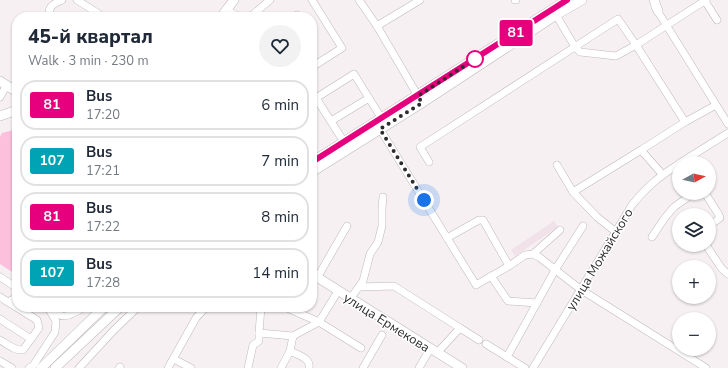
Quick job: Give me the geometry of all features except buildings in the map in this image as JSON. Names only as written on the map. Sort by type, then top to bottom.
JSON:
[{"type":"main road","points":[[225,12],[234,0]]},
{"type":"main road","points":[[317,169],[380,129],[567,0]]},
{"type":"main road","points":[[317,159],[382,119],[420,100],[582,0]]},
{"type":"main road","points":[[654,0],[658,11]]},
{"type":"main road","points":[[0,116],[12,112]]},
{"type":"main road","name":"улица Ермекова","points":[[317,278],[462,368]]},
{"type":"main road","points":[[34,367],[98,312]]},
{"type":"main road","points":[[55,368],[115,312]]},
{"type":"street","points":[[49,12],[50,7],[62,0]]},
{"type":"street","points":[[77,0],[95,12]]},
{"type":"street","points":[[256,12],[270,0]]},
{"type":"street","points":[[312,0],[342,48],[317,64]]},
{"type":"street","points":[[359,0],[420,100]]},
{"type":"street","points":[[376,26],[420,0]]},
{"type":"street","points":[[651,0],[728,124]]},
{"type":"street","points":[[556,15],[575,47],[580,52],[616,56],[667,26],[706,0],[717,20]]},
{"type":"street","points":[[429,162],[420,146],[618,19],[685,122]]},
{"type":"street","points":[[317,97],[354,74],[382,119]]},
{"type":"street","points":[[0,97],[4,83]]},
{"type":"street","points":[[331,121],[369,98]]},
{"type":"street","points":[[317,100],[344,142]]},
{"type":"street","points":[[573,192],[685,122],[716,105]]},
{"type":"street","points":[[380,129],[476,285],[510,266],[525,254],[532,254],[539,257],[580,289],[706,368]]},
{"type":"street","name":"улица Можайского","points":[[693,156],[728,133]]},
{"type":"street","points":[[641,150],[662,174]]},
{"type":"street","points":[[557,165],[573,192],[597,217],[616,232]]},
{"type":"street","name":"улица Можайского","points":[[533,368],[632,205],[643,190],[662,174],[672,168]]},
{"type":"street","points":[[350,299],[363,281],[370,254],[378,242],[382,226],[383,197]]},
{"type":"street","points":[[652,237],[674,207],[684,200]]},
{"type":"street","points":[[716,210],[720,218],[716,221]]},
{"type":"street","points":[[447,238],[479,220],[483,220],[510,266]]},
{"type":"street","points":[[317,271],[347,226]]},
{"type":"street","points":[[507,357],[555,270],[583,226]]},
{"type":"street","points":[[532,254],[560,230]]},
{"type":"street","points":[[711,252],[722,269],[728,274]]},
{"type":"street","points":[[491,276],[508,301],[537,303]]},
{"type":"street","points":[[0,277],[0,287]]},
{"type":"street","points":[[0,277],[12,285]]},
{"type":"street","points":[[359,287],[394,286],[479,340]]},
{"type":"street","points":[[259,333],[293,336],[319,322],[338,292]]},
{"type":"street","points":[[0,297],[12,304]]},
{"type":"street","points":[[8,302],[12,300]]},
{"type":"street","points":[[0,340],[18,350],[23,350],[39,328],[37,320],[24,312]]},
{"type":"street","points":[[34,367],[55,332],[56,321],[50,312]]},
{"type":"street","points":[[53,312],[61,317],[71,316],[77,312]]},
{"type":"street","points":[[80,368],[114,330],[133,312]]},
{"type":"street","points":[[168,368],[196,318],[201,312]]},
{"type":"street","points":[[248,368],[253,345],[259,340],[261,312]]},
{"type":"street","points":[[296,312],[319,322],[360,348]]},
{"type":"street","points":[[0,319],[31,339]]},
{"type":"street","points":[[419,368],[434,351],[460,328]]},
{"type":"street","points":[[363,368],[382,335]]},
{"type":"street","points":[[281,368],[290,351],[293,336]]},
{"type":"street","points":[[486,344],[525,368]]},
{"type":"street","points":[[290,351],[307,359],[309,368]]},
{"type":"street","points":[[174,359],[192,368]]},
{"type":"street","points":[[0,361],[12,368]]},
{"type":"shaded area","points":[[12,130],[12,272],[0,264],[0,137],[2,133]]},
{"type":"shaded area","points":[[554,221],[558,227],[515,256],[511,250]]},
{"type":"bus line","name":"81","points":[[317,159],[458,71],[567,0]]},
{"type":"route","points":[[424,200],[380,129],[422,103],[418,96],[475,59]]}]
